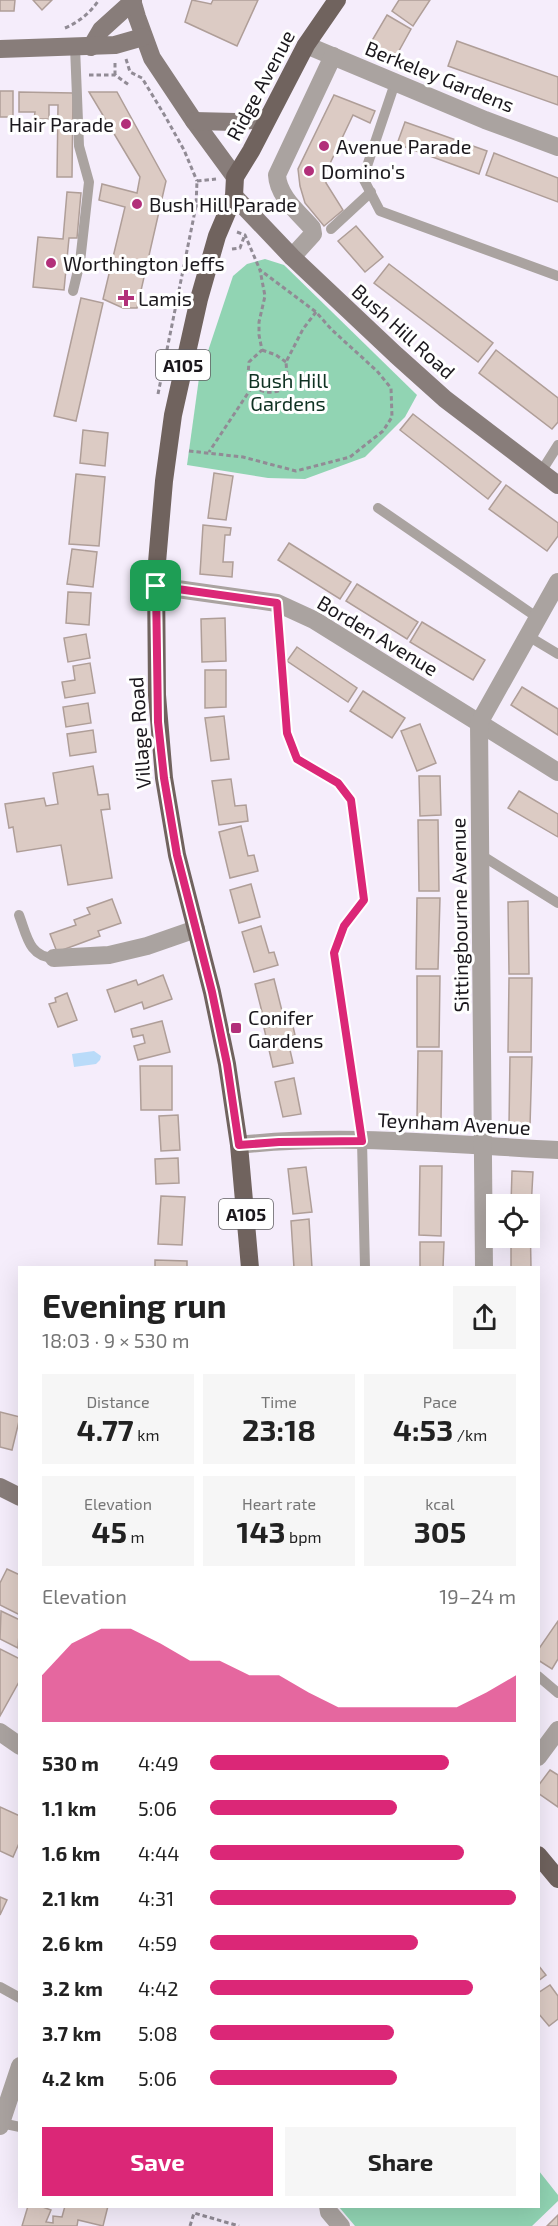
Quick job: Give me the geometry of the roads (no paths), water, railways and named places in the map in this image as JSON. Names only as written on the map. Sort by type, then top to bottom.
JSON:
[{"type":"main road","name":"Ridge Avenue","points":[[225,197],[306,45],[338,0]]},
{"type":"main road","name":"Village Road","points":[[225,197],[179,383],[164,481],[156,586],[158,713],[164,778],[177,855],[227,1064],[239,1145],[250,1266]]},
{"type":"main road","points":[[541,1862],[558,1879]]},
{"type":"street","points":[[83,47],[132,1],[152,58],[235,177]]},
{"type":"street","points":[[0,49],[122,44],[144,37]]},
{"type":"street","name":"Berkeley Gardens","points":[[306,45],[484,120],[558,147]]},
{"type":"street","points":[[292,257],[313,234],[312,228],[282,193],[278,185],[278,175],[333,56]]},
{"type":"street","points":[[194,121],[236,122],[267,118]]},
{"type":"street","name":"Bush Hill Road","points":[[225,197],[445,399],[558,485]]},
{"type":"street","points":[[479,723],[558,582]]},
{"type":"street","name":"Borden Avenue","points":[[156,586],[277,603],[314,620],[558,772]]},
{"type":"street","name":"Sittingbourne Avenue","points":[[479,723],[484,1266]]},
{"type":"street","points":[[54,958],[109,955],[147,946],[196,929]]},
{"type":"street","name":"Teynham Avenue","points":[[239,1145],[362,1141],[558,1150]]},
{"type":"street","points":[[0,1486],[18,1496]]},
{"type":"street","points":[[540,1753],[558,1730]]},
{"type":"street","points":[[0,1732],[18,1745]]},
{"type":"street","points":[[0,2124],[18,2072]]},
{"type":"street","points":[[328,2208],[340,2226]]},
{"type":"lane","points":[[73,291],[80,262],[89,182],[79,146],[76,75],[83,47]]},
{"type":"lane","points":[[395,83],[363,178],[380,210],[558,276]]},
{"type":"lane","points":[[331,229],[371,192]]},
{"type":"lane","points":[[542,472],[558,445]]},
{"type":"lane","points":[[378,508],[538,618]]},
{"type":"lane","points":[[277,603],[287,733],[297,759],[338,783],[351,800],[364,900],[344,926],[334,953],[362,1141],[365,1266]]},
{"type":"lane","points":[[528,636],[558,654]]},
{"type":"lane","points":[[481,855],[558,903]]},
{"type":"lane","points":[[19,915],[35,952],[42,957],[54,958]]},
{"type":"lane","points":[[540,1678],[558,1693]]},
{"type":"lane","points":[[0,1987],[18,1997]]},
{"type":"lane","points":[[0,2124],[18,2127]]},
{"type":"water","points":[[94,1051],[101,1056],[96,1064],[74,1067],[72,1054]]},
{"type":"place","name":"Hair Parade","points":[[126,124]]},
{"type":"place","name":"Avenue Parade","points":[[324,146]]},
{"type":"place","name":"Domino's","points":[[309,171]]},
{"type":"place","name":"Bush Hill Parade","points":[[137,204]]},
{"type":"place","name":"Worthington Jeffs","points":[[51,263]]},
{"type":"place","name":"Lamis","points":[[126,298]]},
{"type":"place","name":"Conifer Gardens","points":[[236,1028]]},
{"type":"park label","name":"Bush Hill Gardens","points":[[288,392]]}]
